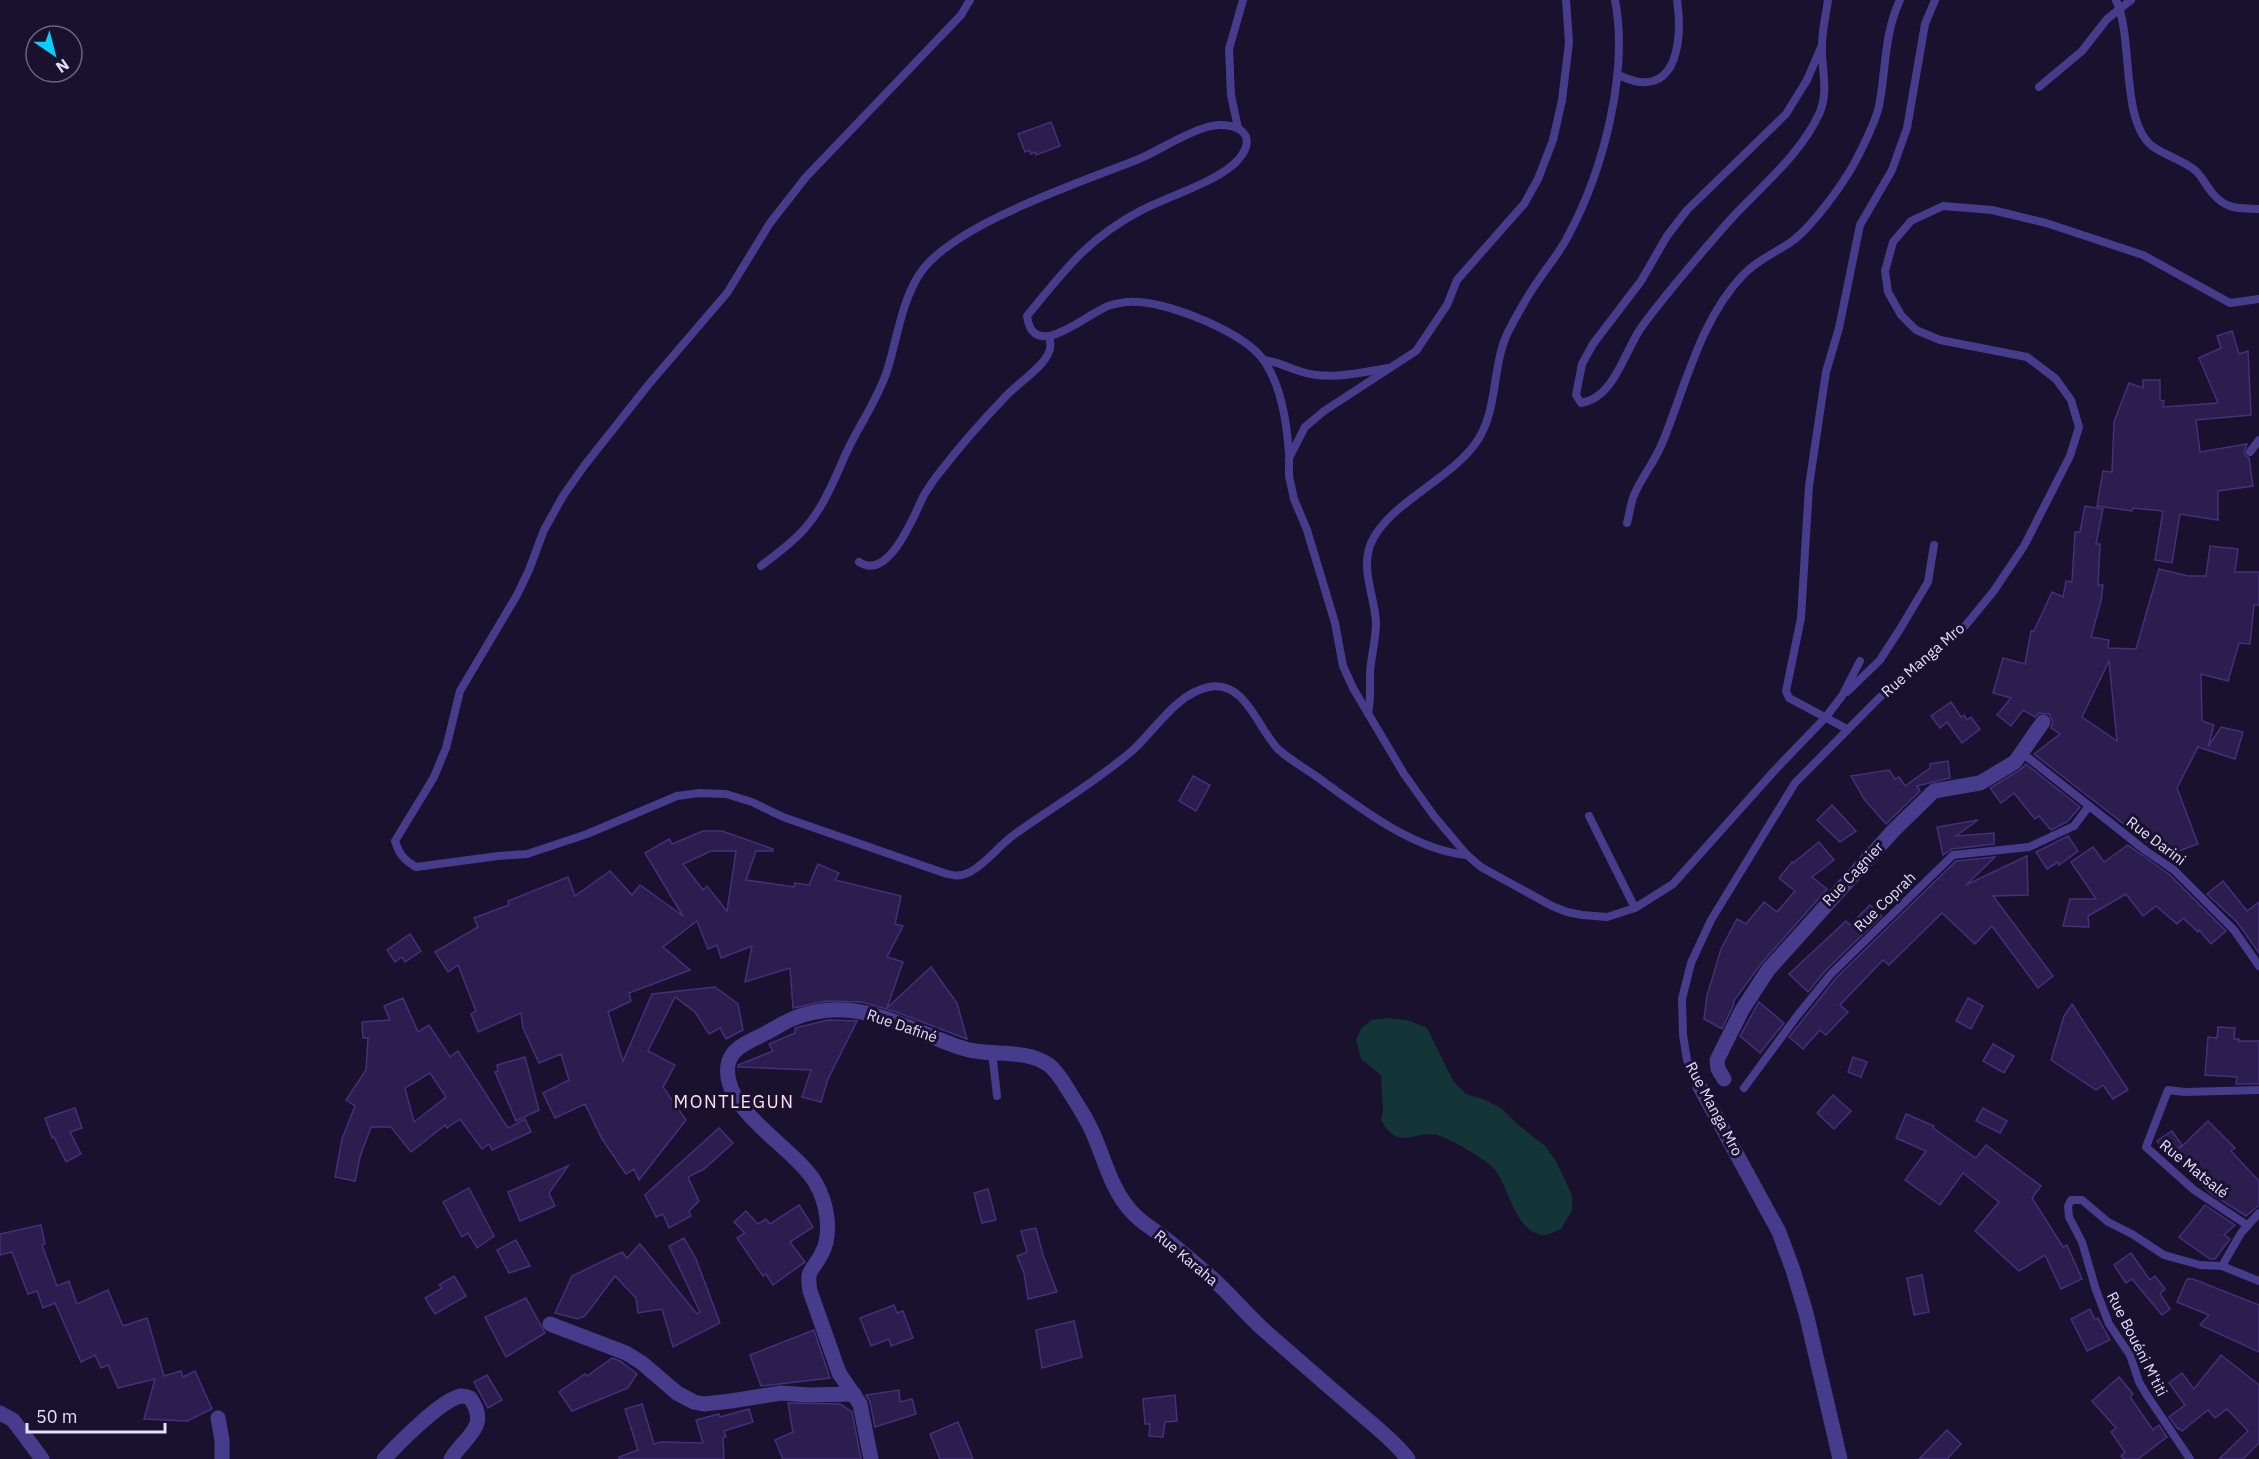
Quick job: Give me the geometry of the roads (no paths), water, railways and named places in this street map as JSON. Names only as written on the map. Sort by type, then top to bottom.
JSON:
[{"type":"street","name":"Rue Cagnier","points":[[1724,1079],[1718,1069],[1718,1060],[1743,1010],[1768,970],[1837,891],[1934,791],[1980,783],[2015,762],[2043,722]]},
{"type":"street","name":"Rue Dafiné","points":[[871,1459],[864,1418],[854,1394],[839,1373],[810,1292],[808,1280],[811,1267],[822,1255],[826,1238],[828,1221],[823,1202],[816,1184],[804,1167],[760,1126],[728,1086],[728,1062],[732,1053],[742,1045],[792,1019],[820,1011],[846,1009],[874,1013],[974,1052],[992,1052]]},
{"type":"street","name":"Rue Karaha","points":[[992,1052],[1028,1056],[1052,1067],[1082,1113],[1095,1138],[1110,1178],[1129,1210],[1212,1278],[1264,1330],[1386,1436],[1408,1459]]},
{"type":"street","name":"Rue Manga Mro","points":[[1700,1087],[1759,1192],[1790,1260],[1806,1313],[1840,1459]]},
{"type":"street","points":[[550,1324],[626,1353],[642,1363],[677,1394],[694,1402],[704,1404],[781,1393],[854,1394]]},
{"type":"street","points":[[384,1459],[403,1439],[451,1400],[462,1396],[470,1398],[477,1407],[478,1422],[469,1438],[451,1459]]},
{"type":"street","points":[[0,1413],[13,1420],[42,1459]]},
{"type":"street","points":[[218,1418],[222,1440],[222,1459]]},
{"type":"lane","points":[[970,0],[961,15],[806,177],[770,223],[728,293],[649,384],[563,496],[543,530],[529,570],[517,595],[460,691],[446,748],[434,777],[395,841],[399,852],[405,861],[416,867],[527,854],[587,834],[677,796],[700,793],[726,794],[752,802],[783,817],[960,877],[972,871],[1013,835],[1074,795],[1131,751],[1181,702],[1209,687],[1223,687],[1241,698],[1278,749],[1371,816],[1404,834],[1453,853],[1467,855]]},
{"type":"lane","points":[[1238,128],[1231,95],[1229,49],[1243,0]]},
{"type":"lane","points":[[1289,458],[1305,428],[1318,416],[1416,351],[1447,305],[1457,280],[1524,204],[1538,179],[1553,140],[1563,100],[1569,43],[1566,0]]},
{"type":"lane","points":[[1368,713],[1376,625],[1366,561],[1371,542],[1386,521],[1447,471],[1475,444],[1491,406],[1496,372],[1508,333],[1537,282],[1557,256],[1569,235],[1589,189],[1609,122],[1618,75],[1619,22],[1615,0]]},
{"type":"lane","points":[[1618,75],[1642,82],[1652,82],[1666,72],[1674,60],[1678,43],[1677,0]]},
{"type":"lane","points":[[1822,45],[1807,80],[1786,114],[1688,210],[1667,236],[1641,281],[1593,344],[1582,364],[1576,395],[1581,404],[1591,402],[1608,388],[1642,325],[1731,219],[1784,165],[1814,123],[1823,100],[1825,78],[1822,45],[1828,0]]},
{"type":"lane","points":[[1627,523],[1635,493],[1663,444],[1694,356],[1713,315],[1743,275],[1760,261],[1794,240],[1829,201],[1855,160],[1878,108],[1888,38],[1900,0]]},
{"type":"lane","points":[[1847,729],[1789,698],[1786,691],[1801,618],[1805,528],[1816,434],[1826,372],[1839,328],[1860,225],[1892,170],[1907,128],[1925,24],[1935,0]]},
{"type":"lane","points":[[2039,87],[2082,51],[2118,4],[2131,0]]},
{"type":"lane","points":[[2118,4],[2125,33],[2135,120],[2144,136],[2153,146],[2198,172],[2213,194],[2230,208],[2259,209]]},
{"type":"lane","points":[[761,566],[804,529],[830,489],[850,446],[872,408],[887,372],[907,300],[919,274],[941,251],[987,223],[1030,203],[1144,156],[1193,131],[1212,125],[1238,128],[1248,140],[1247,147],[1226,171],[1140,211],[1081,251],[1027,316],[1028,323],[1032,330],[1040,336],[1049,336],[1080,323],[1108,306],[1135,301],[1152,303],[1180,311],[1214,325],[1244,342],[1263,360],[1277,391],[1287,432],[1289,476],[1294,499],[1307,530],[1335,623],[1343,666],[1353,688],[1404,774],[1434,816],[1467,855],[1482,867],[1529,895],[1567,912],[1607,917],[1635,908],[1673,884],[1825,718],[1842,696],[1880,660],[1928,582],[1934,545]]},
{"type":"lane","name":"Rue Manga Mro","points":[[1700,1087],[1687,1060],[1683,1035],[1682,999],[1691,963],[1711,921],[1795,783],[1847,729],[1919,663],[1965,626],[1993,592],[2024,546],[2070,456],[2079,426],[2071,400],[2056,380],[2027,357],[1940,340],[1916,330],[1901,315],[1888,292],[1885,271],[1893,242],[1911,221],[1943,206],[1992,210],[2046,223],[2143,255],[2230,303],[2259,300]]},
{"type":"lane","points":[[859,562],[866,566],[873,566],[881,564],[890,555],[902,540],[925,494],[939,473],[1005,397],[1048,355],[1051,345],[1049,336]]},
{"type":"lane","points":[[1263,360],[1280,363],[1300,372],[1339,376],[1391,368]]},
{"type":"lane","points":[[2250,452],[2259,440]]},
{"type":"lane","points":[[1842,696],[1860,661]]},
{"type":"lane","name":"Rue Darini","points":[[2021,752],[2174,870],[2234,930],[2259,966]]},
{"type":"lane","name":"Rue Coprah","points":[[1744,1088],[1831,974],[1953,855],[2029,847],[2074,826],[2089,806]]},
{"type":"lane","points":[[1589,816],[1635,908]]},
{"type":"lane","points":[[992,1052],[997,1096]]},
{"type":"lane","name":"Rue Matsalé","points":[[2247,1225],[2194,1190],[2146,1147],[2168,1090],[2185,1092],[2259,1090]]},
{"type":"lane","name":"Rue Bouéni M'titi","points":[[2190,1459],[2146,1394],[2139,1382],[2130,1354],[2109,1324],[2082,1242],[2069,1217],[2068,1206],[2071,1200],[2082,1200],[2108,1222],[2132,1234],[2163,1255],[2200,1265],[2222,1266]]},
{"type":"lane","points":[[2259,1213],[2247,1225],[2222,1266],[2259,1281]]},
{"type":"district","name":"MONTLEGUN","points":[[734,1102]]}]
